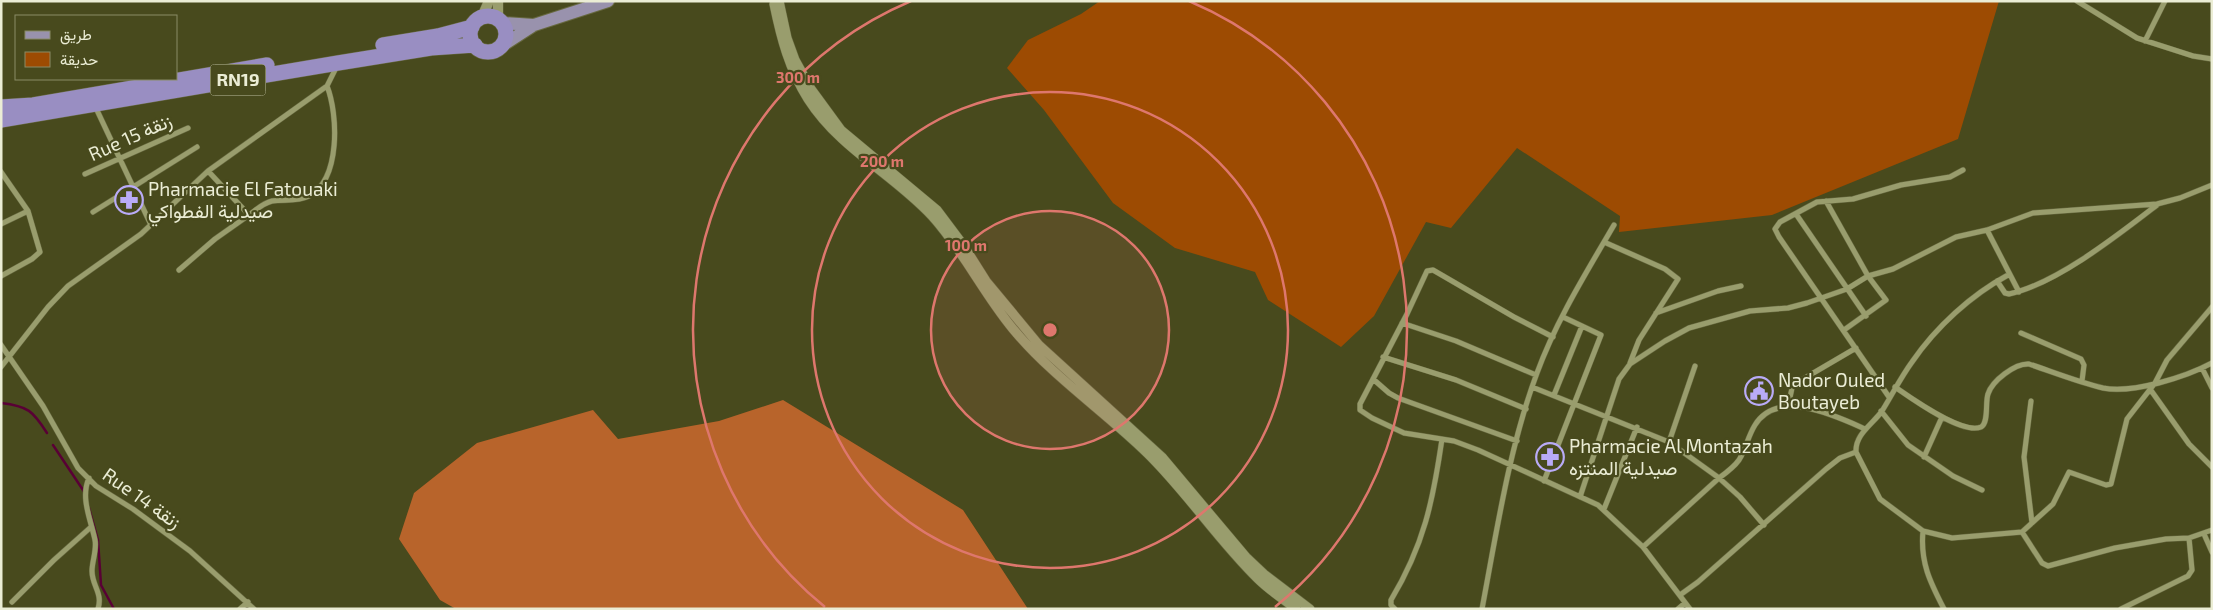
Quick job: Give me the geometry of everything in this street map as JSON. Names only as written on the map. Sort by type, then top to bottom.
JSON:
[{"type":"highway","name":"RN19","points":[[178,80],[438,36],[477,22],[500,21]]},
{"type":"highway","points":[[500,21],[506,35],[500,47]]},
{"type":"highway","points":[[475,45],[471,33],[477,22]]},
{"type":"highway","name":"RN19","points":[[1,120],[431,48],[475,45],[484,51],[496,50],[500,47]]},
{"type":"highway","name":"RN19","points":[[1,107],[33,104],[176,80]]},
{"type":"main road","points":[[477,22],[489,1]]},
{"type":"main road","points":[[498,1],[500,21]]},
{"type":"main road","name":"RN19","points":[[500,47],[534,25],[608,1]]},
{"type":"main road","name":"RN19","points":[[500,21],[534,25]]},
{"type":"street","points":[[774,1],[780,38],[795,78],[821,117],[863,158],[932,216],[996,308],[1028,346],[1149,455],[1240,561],[1259,580],[1296,609]]},
{"type":"street","points":[[780,1],[787,38],[795,60],[811,89],[841,130],[937,210],[964,246],[986,281],[1040,345],[1162,457],[1246,557],[1264,574],[1310,609]]},
{"type":"street","points":[[2077,1],[2145,41],[2193,56],[2212,59]]},
{"type":"street","points":[[2145,41],[2165,1]]},
{"type":"street","points":[[1,367],[48,307],[68,286],[151,224],[208,171],[327,86],[338,63]]},
{"type":"street","points":[[179,270],[215,239],[270,202],[309,196],[325,182],[330,167],[335,121],[332,98],[327,86]]},
{"type":"street","points":[[94,105],[151,224]]},
{"type":"street","name":"Rue 15 زنقة","points":[[85,174],[188,128]]},
{"type":"street","points":[[93,212],[197,147]]},
{"type":"street","points":[[1889,397],[1776,232],[1777,225],[1812,203],[1853,199],[1901,184],[1950,177],[1963,170]]},
{"type":"street","points":[[208,171],[249,215]]},
{"type":"street","points":[[1,172],[28,211],[40,252],[32,259],[1,276]]},
{"type":"street","points":[[1630,364],[1665,340],[1689,328],[1750,311],[1798,306],[1847,289],[1868,276],[1893,269],[1956,237],[1987,230],[2033,213],[2157,204],[2212,186]]},
{"type":"street","points":[[1826,201],[1868,276],[1886,300],[1844,330]]},
{"type":"street","points":[[1997,281],[2005,293],[2019,292],[2083,258],[2112,239],[2157,204]]},
{"type":"street","points":[[1,224],[28,211]]},
{"type":"street","points":[[1796,214],[1866,316]]},
{"type":"street","points":[[1482,609],[1511,465],[1536,374],[1563,317],[1614,225]]},
{"type":"street","points":[[1987,230],[2008,275],[2019,292]]},
{"type":"street","points":[[1580,496],[1619,379],[1630,364],[1640,340],[1655,313],[1676,284],[1676,276],[1604,242]]},
{"type":"street","points":[[1553,337],[1430,270],[1425,273],[1402,323],[1360,404],[1361,412],[1404,433],[1465,445],[1580,496],[1604,509],[1643,547],[1690,609]]},
{"type":"street","points":[[2008,275],[1969,301],[1917,355],[1881,411],[1865,428],[1856,447],[1856,452],[1880,499],[1923,531],[1952,538],[2022,532],[2053,504],[2069,472],[2106,485],[2111,484],[2127,419],[2155,383],[2168,360],[2212,307]]},
{"type":"street","points":[[1655,313],[1718,291],[1741,286]]},
{"type":"street","points":[[1544,481],[1601,335],[1563,317]]},
{"type":"street","points":[[1402,323],[1456,341],[1536,374]]},
{"type":"street","points":[[1554,395],[1582,326]]},
{"type":"street","points":[[2021,333],[2081,359],[2084,365],[2082,381]]},
{"type":"street","name":"Rue 14 زنقة","points":[[1,345],[42,406],[74,462],[96,486],[190,551],[254,609]]},
{"type":"street","points":[[1788,407],[1792,388],[1798,382],[1856,348]]},
{"type":"street","points":[[1383,357],[1456,380],[1526,408]]},
{"type":"street","points":[[1895,387],[1925,408],[1955,423],[1982,427],[1986,422],[1988,393],[2003,376],[2018,365],[2029,364],[2110,388],[2155,383],[2202,368],[2212,362]]},
{"type":"street","points":[[1669,442],[1695,366]]},
{"type":"street","points":[[2202,368],[2212,388]]},
{"type":"street","points":[[1373,379],[1398,398],[1517,441]]},
{"type":"street","points":[[1532,387],[1669,442],[1719,478],[1740,496],[1764,525]]},
{"type":"street","points":[[2150,389],[2189,444],[2212,466]]},
{"type":"street","points":[[2031,401],[2024,456],[2032,523]]},
{"type":"street","points":[[1643,547],[1739,459],[1751,432],[1762,416],[1788,407],[1810,408],[1865,428]]},
{"type":"street","points":[[1881,411],[1908,445],[1953,476],[1982,490]]},
{"type":"street","points":[[1924,457],[1942,417]]},
{"type":"street","points":[[1604,509],[1637,428]]},
{"type":"street","points":[[1395,609],[1391,605],[1391,600],[1414,557],[1430,515],[1442,439]]},
{"type":"street","points":[[1680,595],[1698,582],[1826,469],[1840,458],[1856,452]]},
{"type":"street","points":[[89,478],[86,494],[95,548],[92,572],[100,593],[98,609]]},
{"type":"street","points":[[12,602],[54,560],[91,527]]},
{"type":"street","points":[[2022,532],[2042,563],[2048,566],[2137,543],[2189,538],[2212,530]]},
{"type":"street","points":[[1923,531],[1921,550],[1924,565],[1944,609]]},
{"type":"street","points":[[2204,534],[2212,552]]},
{"type":"street","points":[[2121,609],[2188,576],[2192,570],[2189,538]]},
{"type":"street","points":[[240,609],[248,602]]},
{"type":"street","points":[[1678,609],[1685,603]]},
{"type":"green space","points":[[1100,1],[1999,1],[1958,139],[1772,215],[1619,232],[1620,216],[1517,148],[1451,228],[1426,222],[1374,316],[1341,347],[1268,300],[1255,272],[1175,248],[1113,203],[1044,110],[1007,68],[1028,40],[1081,14]]},
{"type":"shaded area","points":[[783,400],[963,510],[1028,609],[456,609],[440,600],[399,539],[414,493],[477,443],[593,410],[618,439],[719,421]]},
{"type":"waterway","points":[[1,403],[18,406],[29,411],[38,419],[47,433]]},
{"type":"waterway","points":[[53,445],[85,493]]},
{"type":"waterway","points":[[89,508],[98,540],[101,585],[114,609]]},
{"type":"place","name":"Pharmacie El Fatouaki صيدلية الفطواكي","points":[[129,200]]},
{"type":"place","name":"Nador Ouled Boutayeb","points":[[1759,391]]},
{"type":"place","name":"Pharmacie Al Montazah صيدلية المنتزه","points":[[1550,457]]}]
